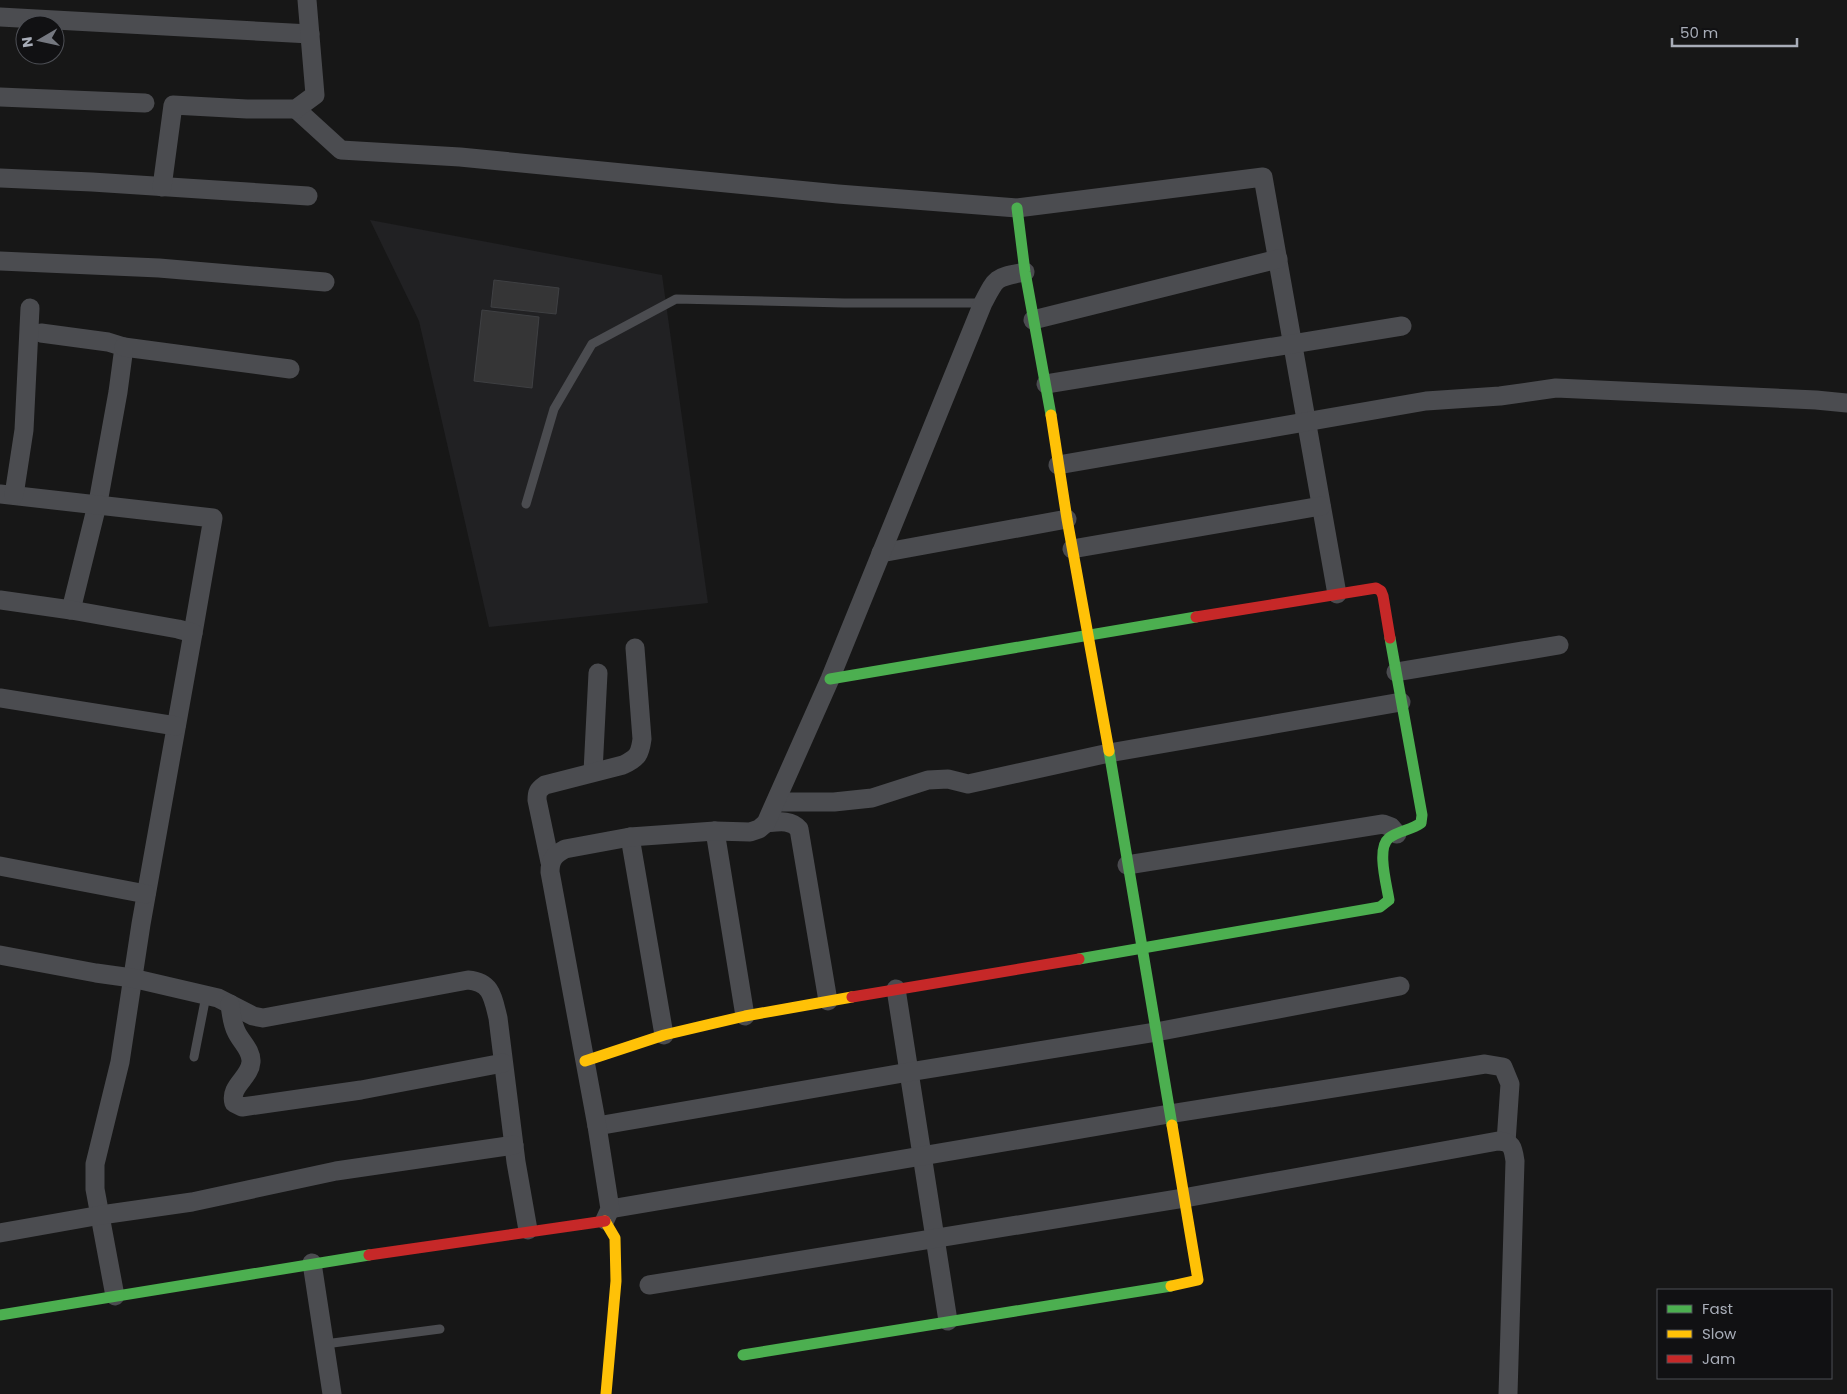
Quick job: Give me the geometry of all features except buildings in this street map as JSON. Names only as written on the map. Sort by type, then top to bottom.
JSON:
[{"type":"street","points":[[162,187],[173,106],[296,109],[315,95],[307,0]]},
{"type":"street","points":[[0,18],[310,34]]},
{"type":"street","points":[[0,97],[145,103]]},
{"type":"street","points":[[296,109],[341,150],[460,157],[828,193],[1017,208],[1263,177],[1337,594]]},
{"type":"street","points":[[0,178],[308,196]]},
{"type":"street","points":[[743,1355],[1198,1280],[1109,753],[1066,519],[1046,384],[1025,272],[1017,208]]},
{"type":"street","points":[[1033,320],[1278,259]]},
{"type":"street","points":[[0,261],[159,268],[325,282]]},
{"type":"street","points":[[550,862],[556,854],[565,849],[630,836],[715,831],[750,832],[759,829],[766,823],[830,679],[983,303],[994,282],[1002,277],[1025,272]]},
{"type":"street","points":[[30,308],[24,430],[7,494],[213,518],[146,894],[120,1062],[95,1164],[95,1189],[115,1296]]},
{"type":"street","points":[[1046,384],[1402,326]]},
{"type":"street","points":[[41,333],[108,342],[124,347],[290,369]]},
{"type":"street","points":[[71,610],[97,504],[118,392],[124,347]]},
{"type":"street","points":[[1058,465],[1426,401],[1500,396],[1556,388],[1788,398],[1847,403]]},
{"type":"street","points":[[1072,549],[1321,506]]},
{"type":"street","points":[[881,553],[1066,519]]},
{"type":"street","points":[[585,1061],[664,1035],[745,1016],[896,989],[1141,950],[1380,907],[1389,900],[1383,852],[1387,840],[1421,823],[1422,815],[1383,596],[1380,590],[1376,588],[830,679]]},
{"type":"street","points":[[0,600],[71,610],[193,633]]},
{"type":"street","points":[[1396,672],[1559,645]]},
{"type":"street","points":[[606,1394],[616,1281],[616,1238],[607,1214],[597,1126],[537,792],[544,785],[623,765],[635,760],[641,749],[642,739],[635,648]]},
{"type":"street","points":[[593,772],[598,673]]},
{"type":"street","points":[[0,698],[176,726]]},
{"type":"street","points":[[776,802],[834,802],[872,798],[928,780],[948,779],[968,784],[1109,753],[1401,702]]},
{"type":"street","points":[[766,823],[791,823],[796,824],[799,829],[828,1001]]},
{"type":"street","points":[[1127,865],[1383,824],[1391,827],[1397,834]]},
{"type":"street","points":[[715,831],[745,1016]]},
{"type":"street","points":[[630,836],[664,1035]]},
{"type":"street","points":[[0,866],[146,894]]},
{"type":"street","points":[[0,955],[132,978],[218,998],[253,1016],[263,1018],[468,980],[484,984],[492,995],[498,1018],[514,1145],[528,1230]]},
{"type":"street","points":[[597,1126],[909,1072],[1156,1032],[1400,986]]},
{"type":"street","points":[[896,989],[948,1321]]},
{"type":"street","points":[[230,1004],[236,1031],[252,1059],[248,1074],[236,1087],[234,1093],[234,1103],[242,1107],[361,1090],[503,1063]]},
{"type":"street","points":[[0,1315],[312,1263],[528,1230],[922,1156],[1169,1114],[1485,1064],[1503,1067],[1510,1084],[1506,1142]]},
{"type":"street","points":[[649,1285],[1184,1198],[1498,1141],[1506,1142],[1510,1144],[1516,1161],[1508,1394]]},
{"type":"street","points":[[0,1233],[101,1215],[192,1202],[336,1171],[514,1145]]},
{"type":"street","points":[[312,1263],[332,1394]]},
{"type":"lane","points":[[526,504],[554,409],[592,344],[676,299],[844,303],[983,303]]},
{"type":"lane","points":[[194,1057],[206,996]]},
{"type":"lane","points":[[325,1344],[440,1330]]},
{"type":"shaded area","points":[[370,220],[662,275],[708,603],[489,627],[419,321]]},
{"type":"traffic: fast","points":[[1017,208],[1025,272],[1051,415]]},
{"type":"traffic: fast","points":[[830,679],[1196,617]]},
{"type":"traffic: fast","points":[[1079,959],[1380,907],[1389,900],[1383,858],[1385,843],[1389,838],[1421,823],[1422,815],[1390,638]]},
{"type":"traffic: fast","points":[[1109,751],[1172,1125]]},
{"type":"traffic: fast","points":[[0,1315],[369,1255]]},
{"type":"traffic: fast","points":[[743,1355],[1171,1286]]},
{"type":"traffic: slow","points":[[1051,415],[1067,519],[1109,751]]},
{"type":"traffic: slow","points":[[585,1061],[664,1035],[745,1016],[852,997]]},
{"type":"traffic: slow","points":[[1171,1286],[1198,1280],[1172,1125]]},
{"type":"traffic: slow","points":[[605,1221],[615,1238],[616,1281],[606,1394]]},
{"type":"traffic: jam","points":[[1196,617],[1376,588],[1381,591],[1383,596],[1390,638]]},
{"type":"traffic: jam","points":[[852,997],[1079,959]]},
{"type":"traffic: jam","points":[[369,1255],[605,1221]]}]
